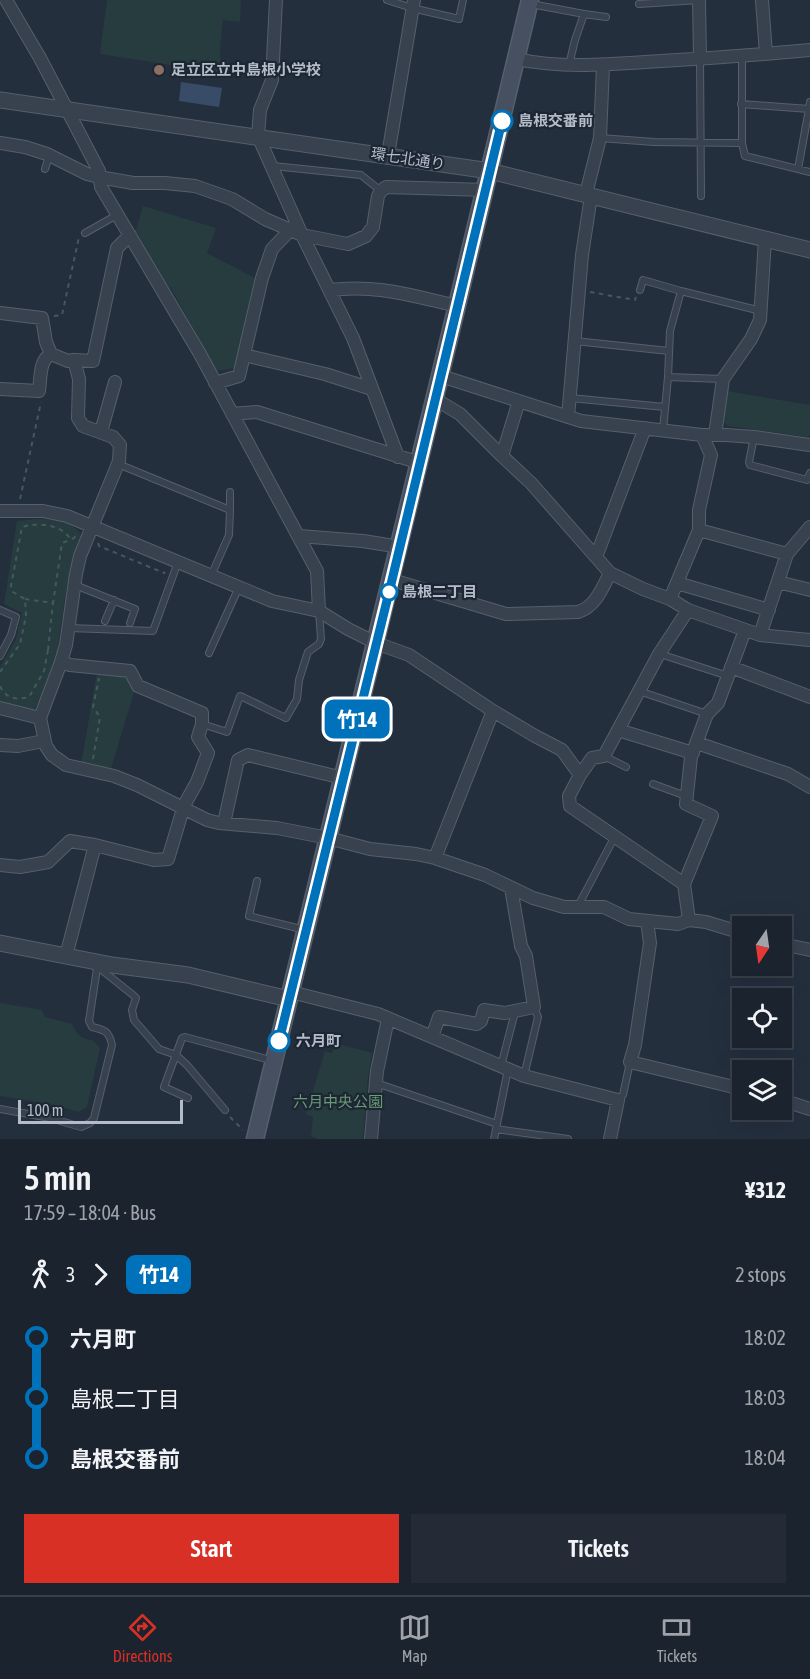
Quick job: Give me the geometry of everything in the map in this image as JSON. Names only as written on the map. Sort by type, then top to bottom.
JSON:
[{"type":"main road","points":[[251,1137],[274,1061],[290,996],[530,2]]},
{"type":"street","points":[[6,0],[40,58],[99,171],[101,187],[170,302],[317,571],[319,611]]},
{"type":"street","points":[[276,0],[272,80],[260,111],[258,136],[294,226],[302,235],[353,338],[398,457]]},
{"type":"street","points":[[699,0],[700,59]]},
{"type":"street","points":[[762,0],[766,54]]},
{"type":"street","points":[[388,155],[413,4]]},
{"type":"street","points":[[516,59],[532,63],[603,64],[742,57],[810,50]]},
{"type":"street","points":[[568,417],[588,195],[600,138],[603,64]]},
{"type":"street","name":"環七北通り","points":[[0,100],[490,171],[810,250]]},
{"type":"street","points":[[0,143],[25,147],[49,155],[87,174],[99,177],[133,183],[195,186],[232,200],[265,219],[294,226]]},
{"type":"street","points":[[302,235],[348,244],[366,236],[373,227],[381,191],[386,188],[485,190]]},
{"type":"street","points":[[215,383],[239,376],[262,278],[272,249],[294,226]]},
{"type":"street","points":[[0,313],[42,318],[46,342],[51,354],[68,361],[93,361],[117,248],[130,235]]},
{"type":"street","points":[[715,435],[723,379],[751,339],[760,320],[765,239]]},
{"type":"street","points":[[330,290],[371,288],[389,290],[458,306]]},
{"type":"street","points":[[0,389],[39,391],[43,363],[51,354]]},
{"type":"street","points":[[244,355],[325,374],[372,390]]},
{"type":"street","points":[[74,360],[79,379],[78,418],[83,426],[113,436],[120,444],[118,464],[81,556],[69,628],[40,718],[44,741],[52,754],[61,762],[114,776],[137,785],[207,820],[277,828],[370,849],[435,858],[485,875],[556,906],[604,907],[628,919],[678,924],[688,920],[706,922],[732,930]]},
{"type":"street","points":[[441,376],[581,422],[702,435],[754,437],[810,445]]},
{"type":"street","points":[[101,432],[115,382]]},
{"type":"street","points":[[435,399],[460,414],[531,483],[610,573],[670,599],[688,610],[745,630],[760,635],[810,640]]},
{"type":"street","points":[[502,456],[519,401]]},
{"type":"street","points":[[232,414],[257,412],[420,463]]},
{"type":"street","points":[[596,557],[645,428]]},
{"type":"street","points":[[670,599],[699,530],[699,510],[711,455],[702,435]]},
{"type":"street","points":[[0,511],[43,511],[67,516],[90,532],[173,566],[211,576],[272,601],[319,611],[376,643],[409,655],[493,711],[562,750],[580,775]]},
{"type":"street","points":[[760,635],[787,554],[810,526]]},
{"type":"street","points":[[699,530],[787,554]]},
{"type":"street","points":[[299,536],[345,539],[400,547]]},
{"type":"street","points":[[392,580],[506,614],[578,612],[584,610],[596,599],[610,573]]},
{"type":"street","points":[[778,582],[810,590]]},
{"type":"street","points":[[677,583],[769,610]]},
{"type":"street","points":[[684,884],[570,806],[569,796],[591,758],[604,756],[659,654],[688,610]]},
{"type":"street","points":[[688,920],[684,884],[712,816],[686,804],[695,748],[706,714],[718,703],[745,630]]},
{"type":"street","points":[[0,865],[20,867],[48,862],[70,841],[154,860],[168,859],[183,809],[208,753],[198,737],[202,724],[202,713],[138,686],[130,671],[70,665],[59,658]]},
{"type":"street","points":[[729,671],[810,697]]},
{"type":"street","points":[[0,708],[40,718]]},
{"type":"street","points":[[435,858],[493,711]]},
{"type":"street","points":[[618,730],[695,748],[788,774],[810,787]]},
{"type":"street","points":[[0,746],[18,746],[44,741]]},
{"type":"street","points":[[224,823],[238,760],[248,755],[343,778]]},
{"type":"street","points":[[66,956],[95,845]]},
{"type":"street","points":[[432,1037],[439,1017],[477,1024],[484,1010],[506,1013],[534,1007],[526,956],[520,946],[512,888]]},
{"type":"street","points":[[647,921],[650,943],[635,1045],[630,1062],[732,1087]]},
{"type":"street","points":[[0,943],[98,964],[188,975],[378,1014],[524,1076],[618,1100],[610,1139]]},
{"type":"street","points":[[792,945],[809,948]]},
{"type":"street","points":[[371,1139],[376,1083],[388,1019]]},
{"type":"street","points":[[792,1103],[810,1108]]},
{"type":"lane","points":[[387,0],[413,4],[459,19],[463,0]]},
{"type":"lane","points":[[639,4],[699,0]]},
{"type":"lane","points":[[530,2],[606,17]]},
{"type":"lane","points":[[569,65],[584,14]]},
{"type":"lane","points":[[742,57],[742,143],[745,156],[810,172]]},
{"type":"lane","points":[[700,59],[701,196]]},
{"type":"lane","points":[[741,104],[809,106],[798,169]]},
{"type":"lane","points":[[600,138],[654,142],[742,143]]},
{"type":"lane","points":[[45,169],[49,155]]},
{"type":"lane","points":[[271,166],[361,176],[381,191]]},
{"type":"lane","points":[[85,233],[117,215]]},
{"type":"lane","points":[[640,290],[643,280],[761,311]]},
{"type":"lane","points":[[663,430],[670,331],[681,291]]},
{"type":"lane","points":[[574,341],[669,351]]},
{"type":"lane","points":[[668,377],[723,379]]},
{"type":"lane","points":[[570,398],[665,407]]},
{"type":"lane","points":[[754,437],[750,465],[807,480],[810,473]]},
{"type":"lane","points":[[118,464],[230,510]]},
{"type":"lane","points":[[211,576],[229,535],[230,492]]},
{"type":"lane","points":[[69,628],[153,631],[173,566]]},
{"type":"lane","points":[[75,584],[135,609],[130,623]]},
{"type":"lane","points":[[209,653],[239,587]]},
{"type":"lane","points":[[105,621],[114,600]]},
{"type":"lane","points":[[0,610],[16,617],[11,634],[0,656]]},
{"type":"lane","points":[[202,724],[227,732],[240,696],[286,718],[297,699],[299,680],[308,652],[319,644],[321,639],[319,611]]},
{"type":"lane","points":[[659,654],[729,671]]},
{"type":"lane","points":[[639,691],[706,714]]},
{"type":"lane","points":[[604,756],[626,767]]},
{"type":"lane","points":[[653,784],[687,796]]},
{"type":"lane","points":[[577,908],[614,838]]},
{"type":"lane","points":[[257,881],[249,916],[306,930]]},
{"type":"lane","points":[[98,964],[136,998],[132,1010],[134,1020],[159,1048],[176,1055],[187,1065],[225,1110]]},
{"type":"lane","points":[[0,1110],[50,1118],[81,1127],[90,1123],[94,1118],[112,1045],[110,1037],[104,1030],[92,1027],[89,1021],[98,964]]},
{"type":"lane","points":[[524,1076],[538,1017],[534,1007]]},
{"type":"lane","points":[[494,1139],[515,1011]]},
{"type":"lane","points":[[188,1098],[164,1088],[182,1038],[274,1061]]},
{"type":"lane","points":[[618,1100],[623,1095],[630,1062]]},
{"type":"lane","points":[[376,1083],[496,1126],[568,1139]]},
{"type":"path","points":[[42,318],[62,315],[79,235],[82,232],[85,233]]},
{"type":"path","points":[[578,290],[635,300],[640,290]]},
{"type":"path","points":[[18,504],[38,421],[42,397],[39,391]]},
{"type":"path","points":[[53,603],[26,599],[13,592],[11,586],[22,527],[44,524],[64,531],[71,540]]},
{"type":"path","points":[[0,686],[1,691],[9,697],[19,699],[28,697],[44,671],[62,543],[90,532],[99,546],[164,573],[173,566]]},
{"type":"path","points":[[0,672],[20,644],[26,616],[26,599]]},
{"type":"path","points":[[48,650],[59,658]]},
{"type":"path","points":[[91,771],[100,717],[93,707],[101,669]]},
{"type":"path","points":[[225,1110],[251,1137]]},
{"type":"green space","points":[[107,0],[241,0],[240,22],[223,20],[220,49],[221,73],[100,54]]},
{"type":"green space","points":[[143,206],[216,228],[207,253],[255,278],[235,368],[216,371],[172,290],[162,279],[136,231]]},
{"type":"green space","points":[[727,391],[810,405],[810,435],[807,437],[728,426],[724,422]]},
{"type":"green space","points":[[55,520],[68,524],[78,530],[81,535],[73,555],[57,653],[39,701],[31,710],[0,701],[0,667],[16,639],[22,613],[4,604],[17,521]]},
{"type":"green space","points":[[97,672],[126,674],[135,689],[110,772],[81,764]]},
{"type":"green space","points":[[0,1003],[42,1010],[45,1017],[72,1024],[80,1036],[93,1040],[100,1048],[87,1107],[79,1112],[51,1104],[0,1096]]},
{"type":"green space","name":"六月中央公園","points":[[335,1043],[372,1053],[363,1139],[318,1139],[311,1136],[313,1117],[306,1114],[325,1051],[332,1053]]},
{"type":"water","points":[[181,82],[222,88],[219,107],[179,101]]},
{"type":"bus line","name":"竹14","points":[[279,1041],[502,121]]},
{"type":"place","name":"足立区立中島根小学校","points":[[159,70]]},
{"type":"place","name":"島根交番前","points":[[502,121]]},
{"type":"place","name":"島根二丁目","points":[[389,592]]},
{"type":"place","name":"六月町","points":[[279,1041]]}]
